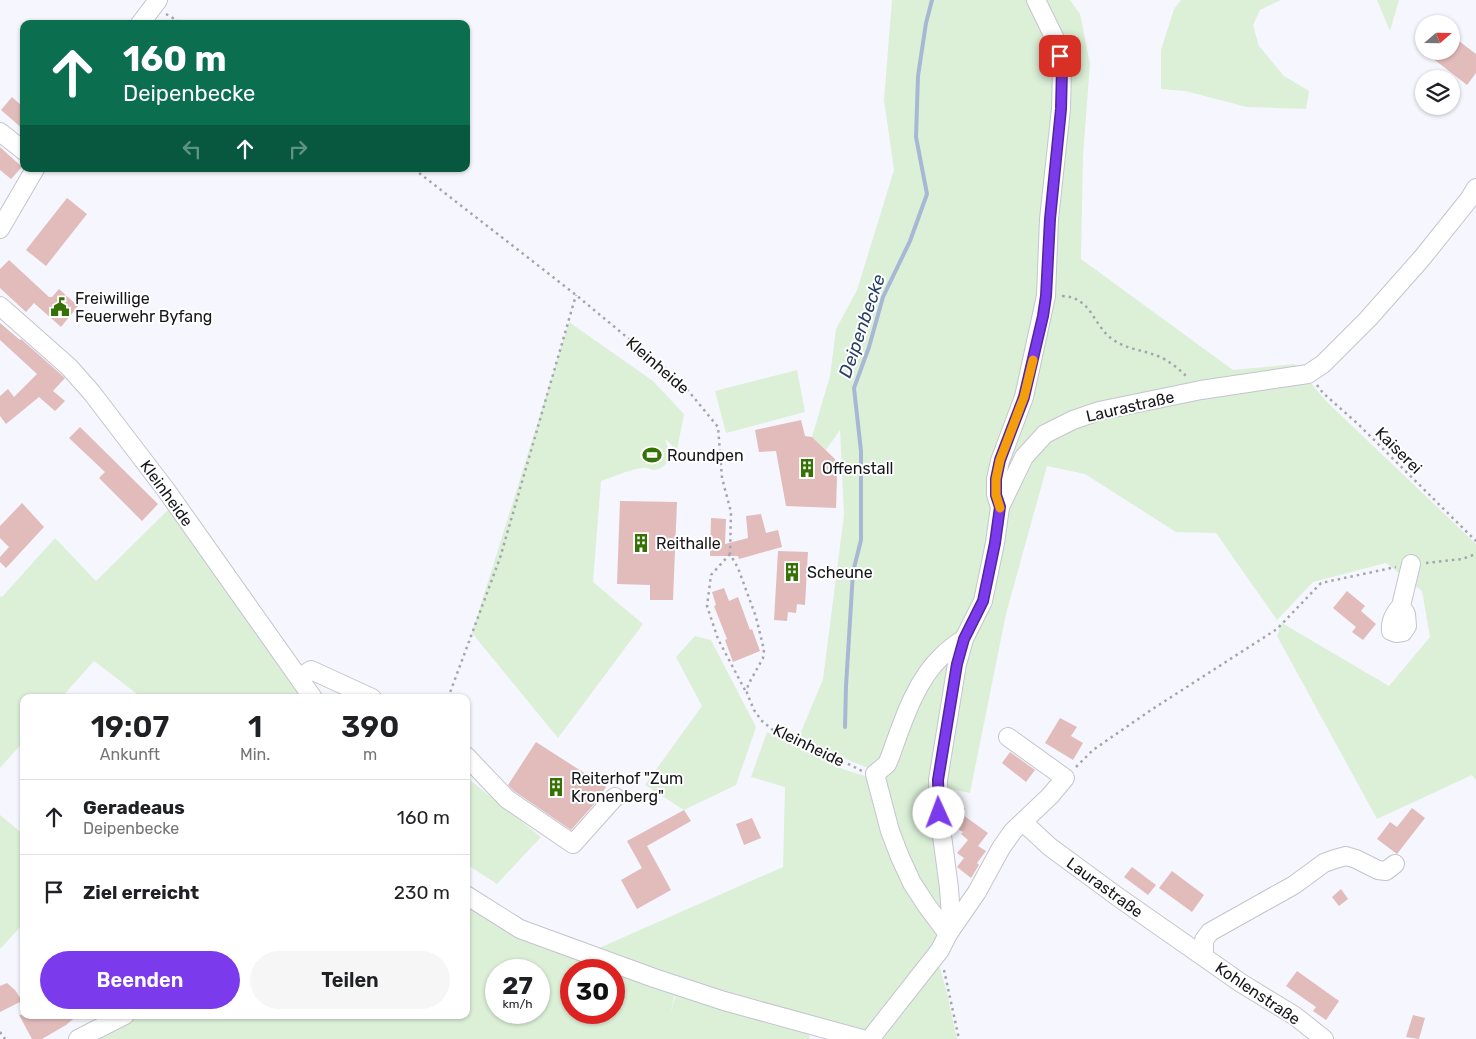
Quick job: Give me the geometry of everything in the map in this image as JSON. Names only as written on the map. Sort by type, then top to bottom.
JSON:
[{"type":"street","points":[[1000,507],[996,495],[996,479],[1000,460],[1024,397],[1046,296],[1048,235],[1061,109],[1062,68],[1058,45],[1036,0]]},
{"type":"street","points":[[143,20],[156,3]]},
{"type":"street","points":[[0,132],[20,148]]},
{"type":"street","points":[[0,229],[34,172]]},
{"type":"street","name":"Laurastraße","points":[[948,934],[951,918],[939,813],[938,780],[957,664],[964,639],[983,601],[1000,507],[1024,457],[1045,434],[1073,420],[1099,411],[1193,392],[1308,374],[1323,364],[1368,319],[1422,258],[1476,188]]},
{"type":"street","name":"Kleinheide","points":[[0,306],[69,367],[92,393],[166,490],[310,694]]},
{"type":"street","points":[[1401,606],[1411,564]]},
{"type":"street","points":[[948,934],[912,883],[900,858],[890,831],[876,774],[887,764],[906,711],[926,677],[941,656],[964,639]]},
{"type":"street","points":[[299,678],[311,670],[363,694]]},
{"type":"street","points":[[1008,737],[1064,778]]},
{"type":"street","points":[[470,760],[507,799],[573,844],[615,796]]},
{"type":"street","name":"Laurastraße","points":[[870,1039],[940,950],[948,934],[977,892],[1001,848],[1013,831],[1024,823],[1050,796],[1064,778]]},
{"type":"street","name":"Laurastraße","points":[[1024,823],[1050,846],[1118,898],[1197,952]]},
{"type":"street","points":[[1197,952],[1210,932],[1294,885],[1324,863],[1346,856],[1378,870],[1386,871],[1395,864]]},
{"type":"street","points":[[470,898],[520,929],[654,978],[724,1001],[852,1038]]},
{"type":"street","name":"Kohlenstraße","points":[[1197,952],[1295,1016],[1324,1039]]},
{"type":"street","points":[[78,1039],[117,1019]]},
{"type":"path","points":[[156,3],[178,20]]},
{"type":"path","name":"Kleinheide","points":[[418,172],[576,295],[682,382],[718,428],[722,478],[731,512],[730,554],[738,568],[756,617],[764,650],[763,658],[748,685],[747,693],[754,710],[762,721],[773,730],[825,752],[862,772],[876,774]]},
{"type":"path","points":[[449,694],[500,558],[576,295]]},
{"type":"path","points":[[1046,296],[1065,296],[1076,299],[1090,309],[1098,323],[1115,341],[1135,350],[1157,355],[1176,366],[1190,381],[1193,392]]},
{"type":"path","name":"Kaiserei","points":[[1308,374],[1323,393],[1358,424],[1476,541]]},
{"type":"path","points":[[730,554],[712,575],[707,606],[718,639],[747,693]]},
{"type":"path","points":[[1064,778],[1094,750],[1108,740],[1277,628],[1321,583]]},
{"type":"path","points":[[940,950],[959,1039]]},
{"type":"path","points":[[0,1032],[5,1039]]},
{"type":"green space","points":[[892,0],[1070,0],[1080,14],[1090,64],[1083,156],[1081,259],[1233,370],[1295,364],[1326,401],[1476,544],[1476,780],[1472,775],[1377,819],[1277,636],[1282,623],[1389,686],[1430,637],[1422,591],[1386,563],[1313,582],[1277,620],[1216,533],[1176,532],[1085,474],[1047,466],[1006,614],[970,793],[934,786],[946,924],[917,884],[876,768],[865,767],[798,739],[823,679],[844,515],[840,430],[826,450],[812,437],[830,376],[836,329],[857,290],[894,170],[884,100]]},
{"type":"green space","points":[[1181,0],[1281,0],[1260,10],[1253,25],[1259,46],[1284,76],[1309,91],[1306,109],[1247,107],[1185,91],[1161,89],[1161,50],[1174,9]]},
{"type":"green space","points":[[1377,0],[1399,0],[1390,31]]},
{"type":"green space","points":[[569,322],[653,381],[684,414],[677,450],[665,439],[668,458],[664,466],[654,470],[644,468],[634,470],[601,481],[593,582],[643,624],[558,738],[472,633]]},
{"type":"green space","points":[[797,370],[805,412],[726,433],[715,391]]},
{"type":"green space","points":[[169,509],[301,694],[137,694],[94,661],[65,694],[20,694],[20,746],[0,768],[0,596],[2,597],[55,538],[96,581]]},
{"type":"green space","points":[[695,636],[711,640],[756,727],[736,785],[684,810],[645,785],[702,706],[676,657]]},
{"type":"green space","points":[[767,732],[843,769],[874,779],[942,932],[887,1010],[862,1032],[724,993],[599,948],[783,867],[785,787],[751,777]]},
{"type":"green space","points":[[470,780],[541,837],[497,884],[470,867]]},
{"type":"green space","points":[[0,815],[20,832],[20,927],[0,949]]},
{"type":"green space","points":[[470,902],[590,959],[560,959],[560,1024],[625,1024],[625,974],[675,994],[670,1015],[676,994],[804,1030],[810,1039],[89,1039],[112,1024],[124,1019],[470,1019]]},
{"type":"green space","points":[[938,961],[957,1039],[882,1039],[881,1037]]},
{"type":"building","points":[[1460,42],[1476,54],[1476,73],[1467,85],[1460,80],[1460,70],[1448,70],[1435,60],[1460,60]]},
{"type":"building","points":[[12,97],[20,104],[20,127],[1,110]]},
{"type":"building","points":[[0,147],[20,165],[20,169],[11,179],[0,170]]},
{"type":"building","points":[[67,198],[87,214],[46,266],[26,250]]},
{"type":"building","points":[[9,260],[49,297],[52,297],[59,289],[78,306],[61,327],[34,303],[26,312],[0,288],[0,269]]},
{"type":"building","points":[[0,323],[65,378],[53,391],[65,401],[55,411],[39,397],[6,424],[0,416],[0,396],[8,389],[14,397],[37,374],[0,340]]},
{"type":"building","name":"Offenstall","points":[[801,420],[805,436],[812,437],[835,459],[837,478],[836,508],[786,506],[776,451],[759,452],[755,430]]},
{"type":"building","points":[[80,427],[158,504],[142,521],[99,478],[105,472],[69,438]]},
{"type":"building","name":"Reithalle","points":[[620,501],[677,502],[673,600],[650,600],[650,585],[617,584]]},
{"type":"building","points":[[22,503],[44,527],[6,568],[0,562],[0,557],[9,547],[0,538],[0,526]]},
{"type":"building","points":[[761,514],[766,533],[778,530],[782,547],[739,559],[738,556],[710,556],[711,518],[726,519],[725,544],[748,538],[746,516]]},
{"type":"building","name":"Scheune","points":[[778,551],[808,552],[805,605],[797,604],[796,613],[788,612],[787,621],[774,620]]},
{"type":"building","points":[[724,588],[729,601],[738,597],[760,651],[733,662],[725,640],[727,639],[714,606],[716,605],[712,592]]},
{"type":"building","points":[[1347,591],[1365,606],[1361,611],[1376,624],[1363,640],[1352,632],[1356,627],[1333,608]]},
{"type":"building","points":[[1060,718],[1077,727],[1071,736],[1083,743],[1073,760],[1045,743]]},
{"type":"building","name":"Reiterhof \"Zum Kronenberg\"","points":[[536,742],[606,787],[596,802],[571,830],[508,785]]},
{"type":"building","points":[[1010,752],[1035,770],[1026,782],[1002,763]]},
{"type":"building","points":[[954,807],[965,808],[963,815],[988,833],[978,846],[986,851],[977,863],[979,865],[971,878],[957,867],[964,858],[957,853],[968,840],[961,834],[963,832],[952,826],[950,817]]},
{"type":"building","points":[[1412,808],[1425,818],[1397,854],[1377,839],[1390,822],[1397,827]]},
{"type":"building","points":[[684,810],[691,821],[647,846],[671,890],[637,909],[621,880],[642,868],[627,841]]},
{"type":"building","points":[[752,818],[761,838],[744,845],[736,824]]},
{"type":"building","points":[[1132,867],[1156,885],[1148,895],[1124,877]]},
{"type":"building","points":[[1172,871],[1204,895],[1192,912],[1159,888]]},
{"type":"building","points":[[1341,889],[1348,899],[1339,906],[1332,897]]},
{"type":"building","points":[[1297,971],[1339,1001],[1326,1020],[1313,1011],[1316,1007],[1286,986]]},
{"type":"building","points":[[7,983],[15,990],[20,998],[20,1002],[0,1012],[0,986]]},
{"type":"building","points":[[1413,1015],[1425,1018],[1419,1039],[1406,1037]]},
{"type":"building","points":[[21,1019],[73,1019],[42,1039],[32,1039]]},
{"type":"waterway","name":"Deipenbecke","points":[[845,727],[853,572],[861,540],[861,451],[854,388],[869,347],[883,297],[910,241],[927,194],[916,137],[918,76],[926,23],[932,0]]},
{"type":"slow traffic","points":[[1000,508],[996,495],[996,479],[1000,460],[1024,397],[1033,360]]},
{"type":"place","name":"Freiwillige Feuerwehr Byfang","points":[[60,307]]},
{"type":"place","name":"Roundpen","points":[[652,455]]},
{"type":"place","name":"Offenstall","points":[[807,468]]},
{"type":"place","name":"Reithalle","points":[[641,543]]},
{"type":"place","name":"Scheune","points":[[792,572]]},
{"type":"place","name":"Reiterhof \"Zum Kronenberg\"","points":[[556,787]]},
{"type":"route","points":[[939,813],[938,780],[957,664],[964,639],[983,601],[1000,507],[996,495],[996,479],[1000,460],[1024,397],[1043,316],[1046,296],[1047,251],[1061,109],[1062,68],[1060,56]]}]
